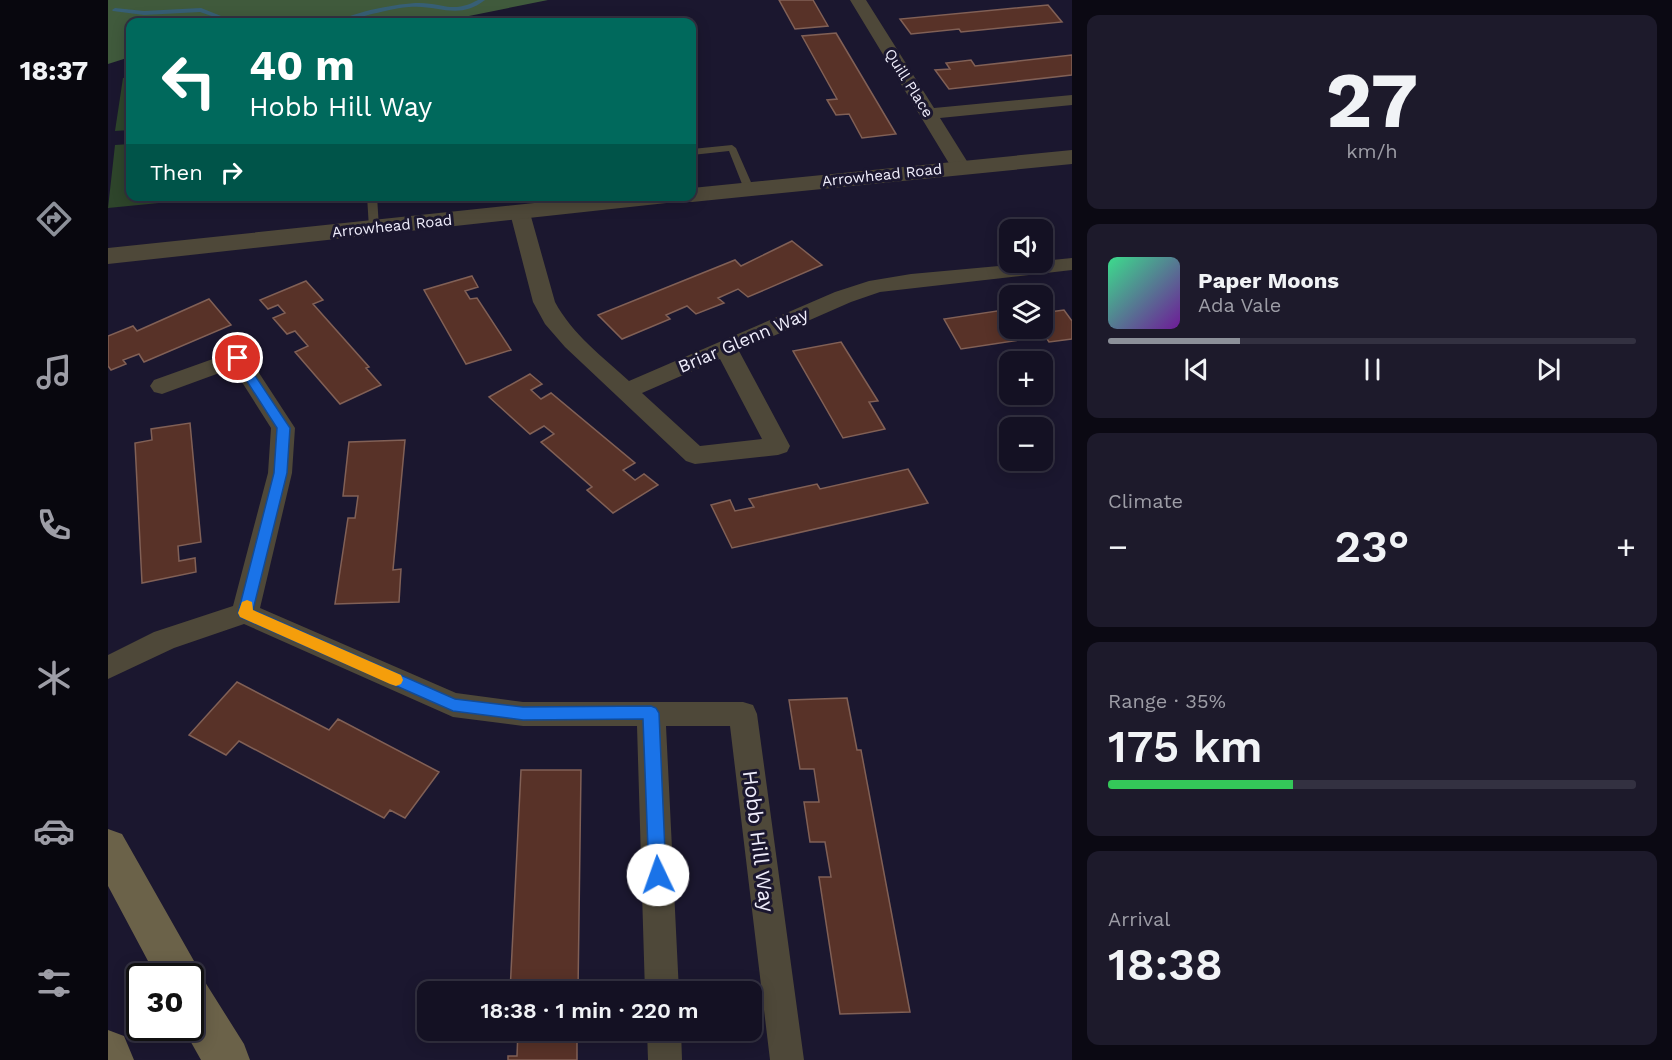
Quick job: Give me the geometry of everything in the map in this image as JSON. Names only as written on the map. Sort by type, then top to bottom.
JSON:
[{"type":"main road","points":[[108,847],[172,963]]},
{"type":"main road","points":[[204,1020],[228,1060]]},
{"type":"main road","points":[[108,1052],[112,1060]]},
{"type":"street","points":[[859,1],[878,0]]},
{"type":"street","name":"Quill Place","points":[[859,1],[960,166]]},
{"type":"street","points":[[929,114],[1072,100]]},
{"type":"street","name":"Arrowhead Road","points":[[696,195],[960,166],[1072,157]]},
{"type":"street","name":"Arrowhead Road","points":[[108,256],[630,201]]},
{"type":"street","points":[[520,213],[543,302],[554,319],[573,342],[695,455],[778,446],[726,348]]},
{"type":"street","name":"Briar Glenn Way","points":[[627,391],[843,297],[877,286],[1072,264]]},
{"type":"street","points":[[108,668],[164,640],[245,613],[280,473],[283,428],[238,358],[162,386]]},
{"type":"street","name":"Hobb Hill Way","points":[[245,613],[453,705],[523,714],[743,714],[787,1060]]},
{"type":"street","points":[[651,713],[662,981]]},
{"type":"street","points":[[664,1041],[665,1060]]},
{"type":"lane","points":[[696,152],[732,148],[749,189]]},
{"type":"lane","points":[[372,201],[374,228]]},
{"type":"green space","points":[[108,0],[548,0],[459,18],[126,18],[126,58],[108,64]]},
{"type":"green space","points":[[123,78],[126,78],[126,130],[115,131]]},
{"type":"green space","points":[[126,144],[126,201],[179,201],[108,208],[115,145]]},
{"type":"building","points":[[779,0],[813,0],[828,26],[795,29]]},
{"type":"building","points":[[1048,5],[1062,22],[961,32],[959,29],[911,34],[900,19]]},
{"type":"building","points":[[836,33],[896,134],[862,138],[849,114],[836,115],[827,100],[837,99],[802,36]]},
{"type":"building","points":[[1072,55],[1072,75],[949,89],[935,70],[950,69],[946,63],[971,60],[975,66]]},
{"type":"building","points":[[792,241],[822,265],[748,297],[738,289],[718,298],[724,303],[696,314],[687,306],[666,315],[670,319],[622,339],[598,315],[735,260],[741,266]]},
{"type":"building","points":[[472,276],[478,287],[465,291],[470,299],[477,298],[511,350],[466,364],[424,290]]},
{"type":"building","points":[[306,281],[323,300],[313,304],[369,367],[366,368],[381,385],[340,404],[295,352],[308,346],[295,331],[287,334],[273,318],[285,313],[278,305],[268,309],[260,300]]},
{"type":"building","points":[[209,299],[231,325],[144,362],[139,354],[123,360],[126,364],[111,370],[108,366],[108,336],[133,326],[137,331]]},
{"type":"building","points":[[1064,310],[1072,321],[1072,339],[1049,342],[1047,339],[1053,339],[1053,312]]},
{"type":"building","points":[[999,311],[999,339],[1026,339],[961,349],[944,319]]},
{"type":"building","points":[[841,342],[878,401],[869,402],[885,429],[843,438],[793,351]]},
{"type":"building","points":[[530,374],[542,384],[531,390],[541,399],[551,393],[635,463],[623,470],[635,480],[644,474],[658,485],[613,513],[587,490],[592,487],[541,442],[554,434],[544,426],[530,434],[489,397]]},
{"type":"building","points":[[190,423],[201,542],[178,546],[179,561],[195,558],[196,572],[142,583],[135,443],[152,440],[151,429]]},
{"type":"building","points":[[405,440],[393,570],[401,569],[399,602],[335,604],[348,518],[355,518],[358,496],[343,496],[349,442]]},
{"type":"building","points":[[908,469],[928,503],[732,548],[711,505],[730,500],[735,511],[754,507],[749,499],[817,484],[820,489]]},
{"type":"building","points":[[237,682],[329,730],[338,719],[439,772],[405,818],[390,810],[384,818],[239,741],[226,755],[189,735]]},
{"type":"building","points":[[847,698],[857,750],[861,750],[910,1012],[840,1014],[819,877],[831,877],[825,842],[810,842],[804,802],[819,802],[814,769],[800,769],[789,700]]},
{"type":"building","points":[[521,770],[581,770],[578,981],[511,981]]},
{"type":"building","points":[[518,1041],[577,1041],[577,1060],[508,1060],[508,1056],[517,1056]]},
{"type":"waterway","points":[[354,18],[420,4],[453,10],[461,9],[482,0]]},
{"type":"waterway","points":[[115,10],[144,13],[201,10],[222,18]]},
{"type":"slow traffic","points":[[247,606],[245,613],[396,680]]},
{"type":"route","points":[[238,358],[283,428],[280,473],[245,613],[453,705],[523,714],[651,713],[658,875]]}]
